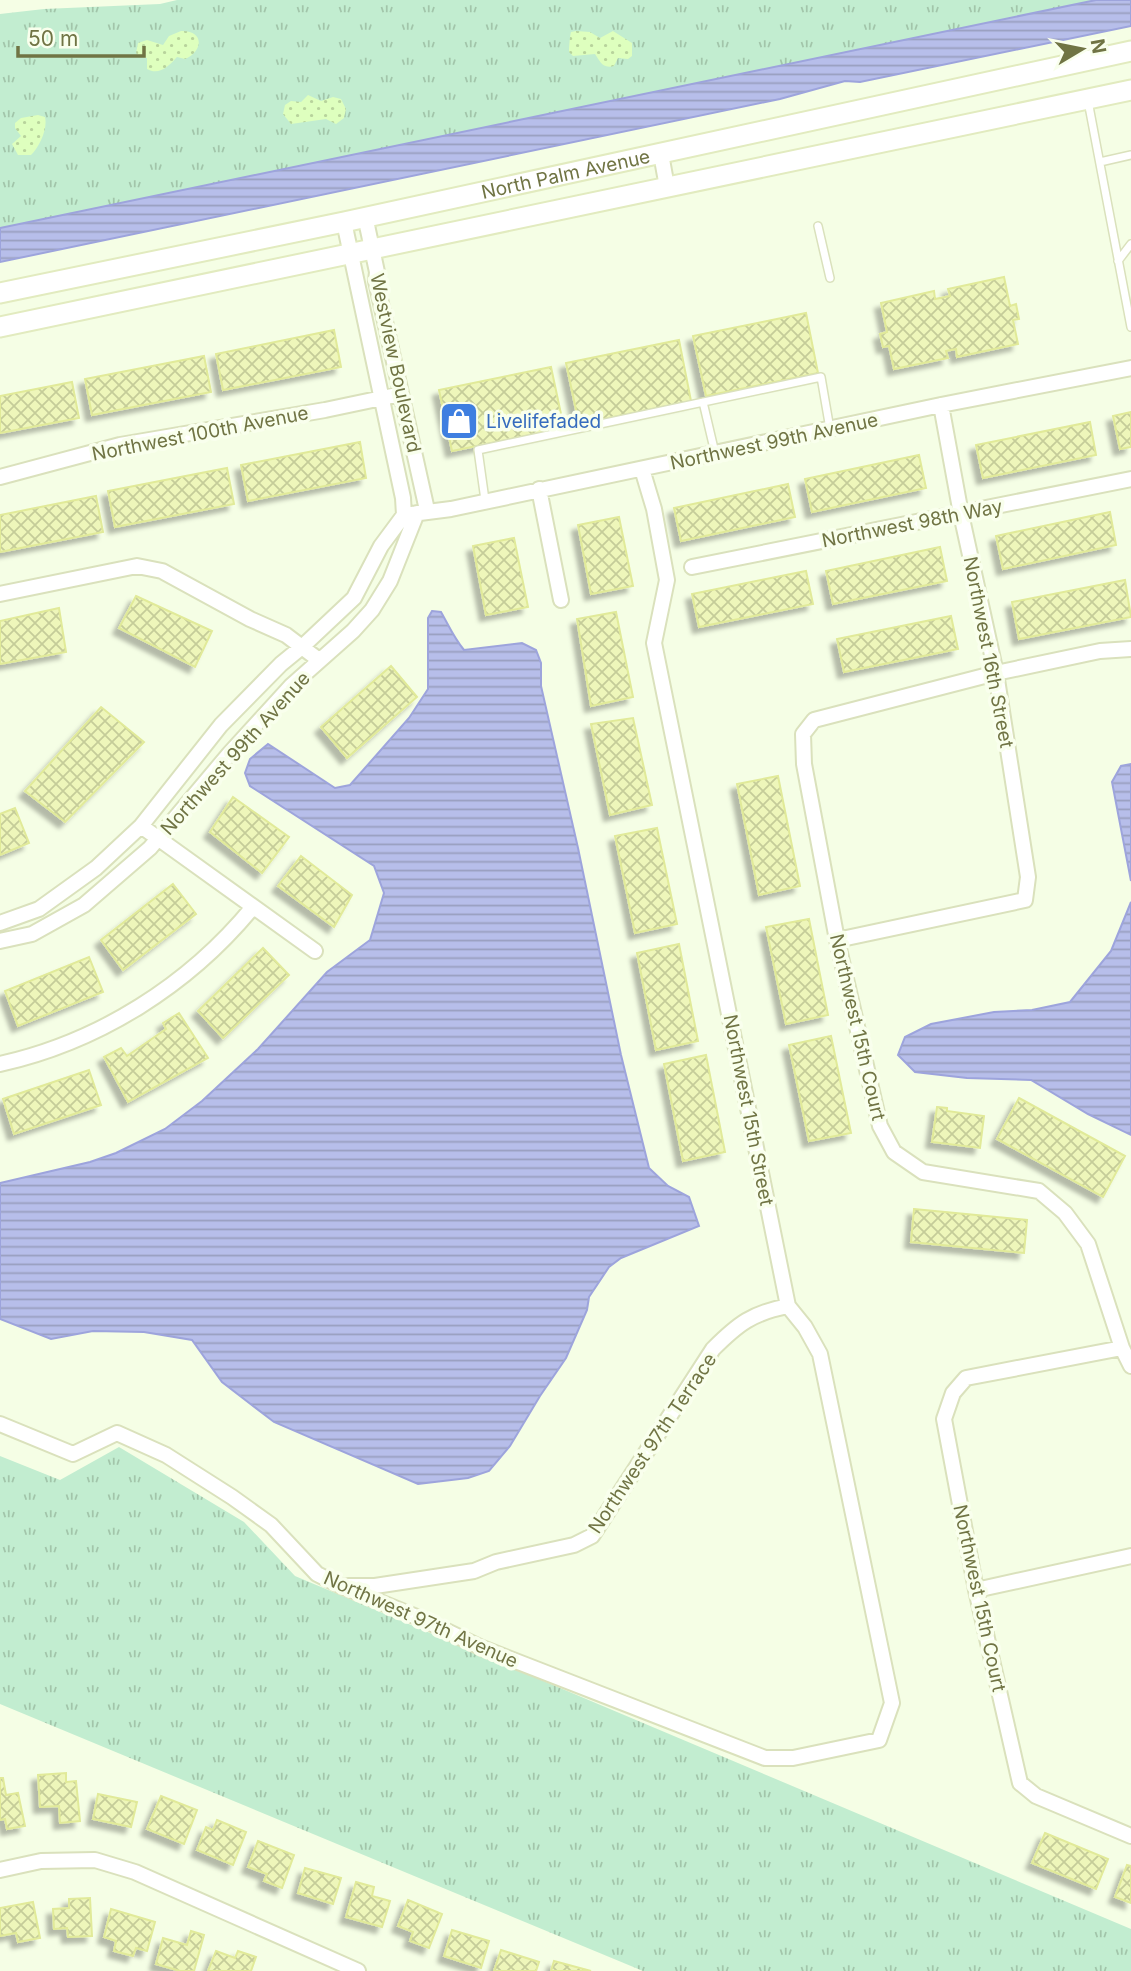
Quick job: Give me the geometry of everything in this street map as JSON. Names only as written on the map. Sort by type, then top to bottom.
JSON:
[{"type":"main road","name":"North Palm Avenue","points":[[0,293],[344,222],[1131,51]]},
{"type":"main road","name":"North Palm Avenue","points":[[0,327],[1131,90]]},
{"type":"street","points":[[661,154],[667,187]]},
{"type":"street","name":"Westview Boulevard","points":[[365,216],[377,272],[376,281],[401,394],[416,513]]},
{"type":"street","name":"Westview Boulevard","points":[[344,222],[403,498],[416,513]]},
{"type":"street","name":"Northwest 99th Avenue","points":[[0,923],[39,909],[96,868],[141,826],[221,725],[281,664],[354,598],[381,546],[416,513],[451,509],[941,405],[1131,368]]},
{"type":"street","name":"Northwest 100th Avenue","points":[[0,477],[120,445],[401,394]]},
{"type":"street","name":"Northwest 16th Street","points":[[837,940],[1025,900],[1028,877],[996,673],[961,514],[941,405]]},
{"type":"street","name":"Northwest 15th Street","points":[[642,469],[654,509],[667,580],[654,643],[788,1306],[805,1327],[820,1354],[831,1398],[892,1703],[879,1740]]},
{"type":"street","name":"Northwest 98th Way","points":[[692,567],[1131,480]]},
{"type":"street","points":[[539,489],[561,600]]},
{"type":"street","name":"Northwest 99th Avenue","points":[[0,941],[32,934],[85,905],[158,839],[229,754],[291,686],[353,631],[372,610],[390,580],[416,513]]},
{"type":"street","points":[[0,594],[137,566],[162,571],[250,619],[286,635],[319,660]]},
{"type":"street","points":[[996,673],[1100,651],[1131,649]]},
{"type":"street","name":"Northwest 15th Court","points":[[996,673],[814,720],[803,734],[804,764],[837,940],[880,1126],[894,1152],[923,1172],[1039,1191],[1065,1213],[1088,1244],[1122,1348],[965,1378],[953,1393],[944,1419],[976,1590],[1020,1783],[1036,1796],[1131,1836]]},
{"type":"street","points":[[141,826],[315,951]]},
{"type":"street","points":[[0,1064],[26,1058],[102,1030],[134,1011],[218,946],[253,906]]},
{"type":"street","name":"Northwest 97th Terrace","points":[[341,1586],[375,1586],[474,1571],[496,1562],[574,1545],[592,1536],[713,1349],[732,1329],[763,1311],[788,1306]]},
{"type":"street","points":[[1122,1348],[1131,1366]]},
{"type":"street","name":"Northwest 97th Avenue","points":[[0,1423],[74,1454],[117,1433],[166,1455],[232,1497],[271,1525],[317,1574],[481,1648],[765,1758],[793,1758],[879,1740]]},
{"type":"street","points":[[976,1590],[1131,1556]]},
{"type":"street","points":[[0,1870],[41,1861],[95,1860],[135,1872],[358,1971]]},
{"type":"lane","points":[[1088,99],[1131,327]]},
{"type":"lane","points":[[1100,162],[1131,155]]},
{"type":"lane","points":[[818,226],[830,278]]},
{"type":"lane","points":[[1118,261],[1131,244]]},
{"type":"lane","points":[[485,500],[478,450],[821,377],[830,429]]},
{"type":"lane","points":[[703,402],[715,453]]},
{"type":"green space","points":[[177,0],[1096,0],[0,228],[0,14],[44,9],[160,4]]},
{"type":"green space","points":[[119,1447],[244,1522],[295,1576],[1131,1929],[1131,1971],[643,1971],[0,1704],[0,1456],[60,1480]]},
{"type":"sand","points":[[181,31],[197,37],[199,42],[196,51],[185,59],[177,57],[160,71],[147,69],[147,58],[136,53],[138,43],[147,40],[163,45],[169,36]]},
{"type":"sand","points":[[613,31],[632,43],[632,56],[628,59],[618,58],[614,66],[610,67],[602,64],[595,54],[573,56],[569,52],[570,38],[571,32],[590,32],[600,38]]},
{"type":"sand","points":[[308,95],[321,101],[333,97],[341,99],[346,109],[344,118],[336,124],[326,119],[291,124],[283,114],[285,105],[291,101],[301,102]]},
{"type":"sand","points":[[38,115],[45,117],[46,122],[40,143],[31,155],[18,155],[12,144],[21,136],[15,123],[21,118]]},
{"type":"water","points":[[1096,0],[1131,0],[1131,26],[860,82],[845,81],[780,99],[0,262],[0,228]]},
{"type":"water","points":[[432,611],[441,612],[464,650],[522,643],[536,650],[541,663],[541,686],[621,1055],[649,1168],[668,1186],[689,1197],[699,1226],[621,1258],[609,1267],[589,1297],[587,1310],[566,1358],[510,1446],[489,1471],[468,1478],[418,1484],[274,1422],[222,1382],[192,1340],[144,1332],[93,1331],[51,1339],[0,1319],[0,1183],[90,1162],[116,1153],[165,1129],[202,1101],[258,1049],[327,972],[370,940],[384,893],[374,866],[250,786],[245,773],[250,759],[268,744],[335,788],[350,785],[409,718],[428,689],[428,618]]},
{"type":"water","points":[[1131,764],[1131,881],[1112,782],[1121,766]]},
{"type":"water","points":[[1131,902],[1131,1135],[1088,1114],[1031,1080],[967,1078],[915,1072],[898,1055],[905,1037],[931,1024],[1070,1002],[1111,951]]},
{"type":"building","points":[[1004,277],[1010,306],[1016,304],[1019,319],[1013,320],[1018,344],[957,357],[956,349],[946,351],[948,358],[894,369],[889,346],[883,347],[880,334],[887,332],[881,303],[934,291],[935,299],[950,296],[948,289]]},
{"type":"building","points":[[806,313],[818,373],[706,396],[693,336]]},
{"type":"building","points":[[334,330],[341,367],[223,390],[216,354]]},
{"type":"building","points":[[679,340],[691,401],[579,424],[566,363]]},
{"type":"building","points":[[204,356],[211,392],[92,415],[85,379]]},
{"type":"building","points":[[551,367],[564,428],[452,451],[439,390]]},
{"type":"building","points":[[72,382],[79,418],[0,433],[0,396]]},
{"type":"building","points":[[1131,412],[1131,447],[1120,449],[1113,416]]},
{"type":"building","points":[[1090,422],[1096,455],[983,478],[976,445]]},
{"type":"building","points":[[360,442],[366,478],[248,501],[241,465]]},
{"type":"building","points":[[919,455],[926,488],[812,512],[805,479]]},
{"type":"building","points":[[227,468],[234,504],[115,527],[108,491]]},
{"type":"building","points":[[788,484],[795,517],[681,541],[674,508]]},
{"type":"building","points":[[96,496],[103,532],[0,552],[0,515]]},
{"type":"building","points":[[1110,512],[1116,545],[1003,569],[996,536]]},
{"type":"building","points":[[619,517],[633,586],[591,594],[578,525]]},
{"type":"building","points":[[514,538],[528,607],[486,615],[473,546]]},
{"type":"building","points":[[940,547],[947,581],[833,604],[826,571]]},
{"type":"building","points":[[806,571],[813,604],[699,627],[692,594]]},
{"type":"building","points":[[1125,580],[1131,617],[1019,639],[1012,602]]},
{"type":"building","points":[[136,596],[212,631],[195,667],[119,628]]},
{"type":"building","points":[[59,608],[66,652],[0,664],[0,621]]},
{"type":"building","points":[[616,612],[633,697],[591,706],[577,619]]},
{"type":"building","points":[[951,616],[958,649],[844,672],[837,639]]},
{"type":"building","points":[[391,666],[417,697],[347,758],[321,727]]},
{"type":"building","points":[[101,707],[144,742],[65,822],[25,791]]},
{"type":"building","points":[[633,718],[652,805],[610,815],[591,724]]},
{"type":"building","points":[[778,776],[800,886],[759,895],[737,784]]},
{"type":"building","points":[[233,797],[289,837],[262,873],[210,832]]},
{"type":"building","points":[[15,808],[29,843],[0,855],[0,814]]},
{"type":"building","points":[[657,828],[677,924],[635,933],[615,836]]},
{"type":"building","points":[[301,856],[352,895],[334,927],[278,886]]},
{"type":"building","points":[[173,884],[196,914],[123,970],[101,940]]},
{"type":"building","points":[[809,919],[828,1015],[786,1024],[766,927]]},
{"type":"building","points":[[679,944],[698,1041],[656,1050],[637,953]]},
{"type":"building","points":[[263,948],[289,975],[223,1038],[198,1011]]},
{"type":"building","points":[[89,957],[103,992],[18,1026],[5,991]]},
{"type":"building","points":[[179,1013],[208,1058],[128,1102],[104,1057],[121,1048],[127,1056],[166,1029],[163,1023]]},
{"type":"building","points":[[831,1036],[851,1133],[809,1141],[789,1045]]},
{"type":"building","points":[[706,1055],[725,1152],[683,1161],[664,1064]]},
{"type":"building","points":[[89,1070],[101,1105],[14,1134],[3,1099]]},
{"type":"building","points":[[1019,1098],[1125,1156],[1103,1197],[997,1139]]},
{"type":"building","points":[[937,1107],[984,1116],[980,1148],[932,1142]]},
{"type":"building","points":[[914,1209],[1027,1220],[1024,1253],[911,1242]]},
{"type":"building","points":[[66,1773],[66,1782],[76,1781],[80,1821],[60,1823],[59,1806],[40,1807],[38,1775]]},
{"type":"building","points":[[0,1778],[3,1778],[6,1795],[18,1793],[25,1826],[7,1829],[5,1819],[0,1820]]},
{"type":"building","points":[[98,1794],[137,1802],[131,1827],[93,1819]]},
{"type":"building","points":[[161,1796],[197,1810],[184,1844],[147,1829]]},
{"type":"building","points":[[217,1820],[246,1832],[233,1865],[197,1850],[206,1827],[213,1830]]},
{"type":"building","points":[[1045,1833],[1108,1859],[1096,1889],[1032,1863]]},
{"type":"building","points":[[258,1841],[294,1855],[282,1888],[264,1881],[267,1874],[248,1867]]},
{"type":"building","points":[[1127,1865],[1131,1866],[1131,1903],[1115,1897]]},
{"type":"building","points":[[305,1868],[341,1878],[333,1904],[298,1893]]},
{"type":"building","points":[[356,1882],[374,1887],[372,1896],[390,1901],[382,1927],[346,1917]]},
{"type":"building","points":[[90,1898],[92,1936],[68,1937],[67,1928],[54,1929],[53,1909],[69,1908],[69,1899]]},
{"type":"building","points":[[408,1900],[442,1914],[429,1948],[410,1941],[413,1932],[398,1926]]},
{"type":"building","points":[[33,1902],[40,1938],[18,1942],[16,1933],[0,1936],[0,1908]]},
{"type":"building","points":[[111,1909],[155,1922],[147,1951],[136,1948],[133,1956],[114,1951],[116,1941],[104,1937]]},
{"type":"building","points":[[452,1930],[489,1941],[481,1968],[444,1956]]},
{"type":"building","points":[[191,1931],[204,1935],[194,1971],[180,1971],[156,1964],[163,1938],[187,1945]]},
{"type":"building","points":[[501,1950],[539,1962],[536,1971],[494,1971]]},
{"type":"building","points":[[216,1951],[235,1958],[238,1951],[256,1957],[251,1971],[208,1971]]},
{"type":"building","points":[[554,1961],[591,1971],[551,1971]]},
{"type":"place","name":"Livelifefaded","points":[[459,421]]}]
